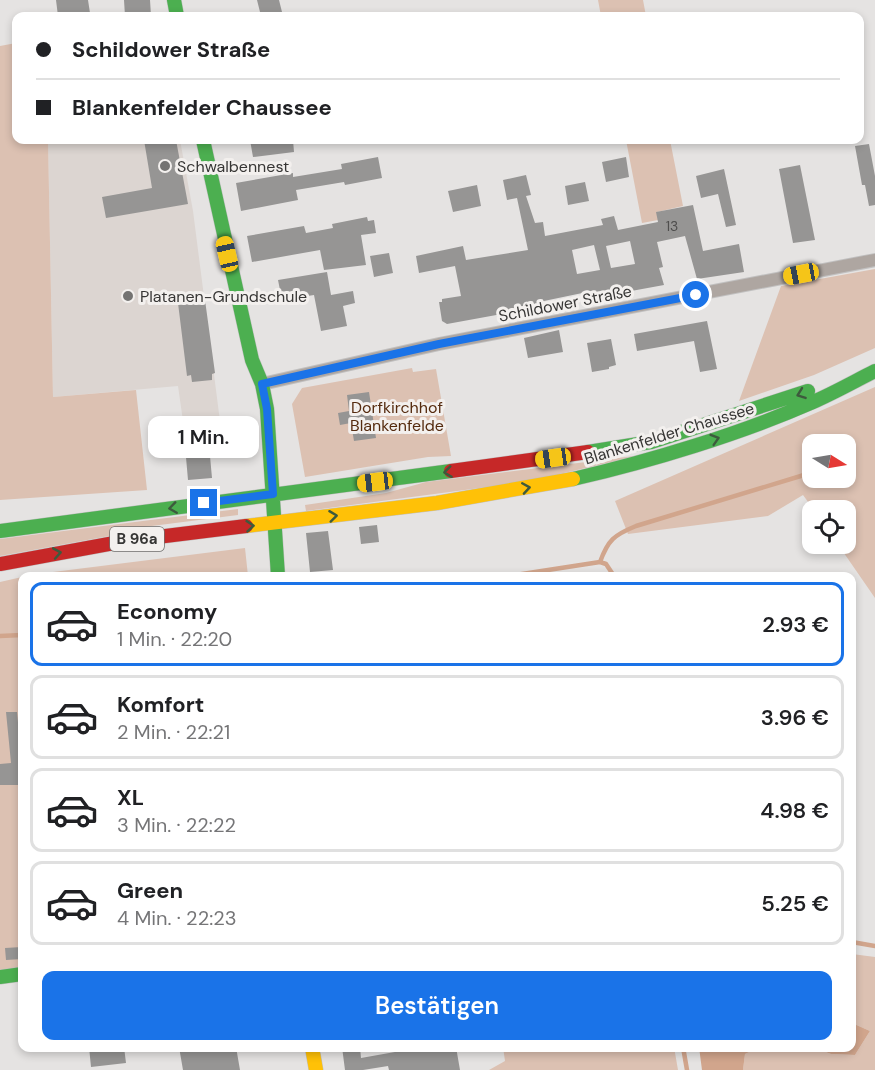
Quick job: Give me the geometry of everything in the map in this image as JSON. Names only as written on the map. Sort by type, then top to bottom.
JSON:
[{"type":"main road","points":[[203,144],[252,360],[262,384],[267,409],[278,572]]},
{"type":"main road","name":"Blankenfelder Chaussee","points":[[0,531],[535,461],[651,442],[792,397],[875,365]]},
{"type":"main road","name":"Blankenfelder Chaussee","points":[[0,564],[125,541],[448,501],[545,485],[667,454],[760,423],[814,402],[875,371]]},
{"type":"main road","points":[[0,977],[18,975]]},
{"type":"main road","points":[[313,1052],[316,1070]]},
{"type":"street","name":"Schildower Straße","points":[[262,384],[439,344],[875,260]]},
{"type":"shaded area","name":"Platanen-Grundschule","points":[[48,144],[181,144],[193,211],[221,429],[185,435],[178,386],[53,397]]},
{"type":"shaded area","points":[[856,1025],[870,1031],[855,1055],[826,1052],[856,1052]]},
{"type":"shaded area","points":[[700,1052],[749,1052],[745,1054],[743,1070],[702,1070]]},
{"type":"green space","points":[[598,0],[643,0],[645,12],[600,12]]},
{"type":"green space","points":[[12,44],[12,144],[48,144],[53,397],[136,390],[147,490],[0,500],[0,46]]},
{"type":"green space","points":[[627,144],[671,144],[683,206],[657,212],[658,220],[642,223]]},
{"type":"green space","points":[[875,269],[875,348],[814,375],[739,401],[781,286]]},
{"type":"green space","name":"Dorfkirchhof Blankenfelde","points":[[412,368],[413,372],[436,369],[451,456],[428,457],[305,477],[292,404],[302,388]]},
{"type":"green space","points":[[875,387],[875,598],[845,554],[856,554],[856,500],[807,500],[803,495],[768,516],[628,534],[615,501]]},
{"type":"green space","points":[[642,455],[525,482],[306,511],[305,505],[386,493],[426,482]]},
{"type":"green space","points":[[238,509],[238,515],[144,527],[120,534],[0,556],[0,539]]},
{"type":"green space","points":[[245,548],[248,572],[53,572]]},
{"type":"green space","points":[[18,578],[18,970],[0,972],[0,582]]},
{"type":"green space","points":[[856,955],[875,957],[875,1070],[743,1070],[745,1054],[749,1052],[826,1052],[855,1055],[870,1031],[856,1025]]},
{"type":"green space","points":[[504,1052],[675,1052],[678,1070],[489,1070],[505,1061]]},
{"type":"building","points":[[56,0],[88,0],[90,12],[58,12]]},
{"type":"building","points":[[124,0],[150,0],[151,12],[125,12]]},
{"type":"building","points":[[257,0],[279,0],[282,12],[260,12]]},
{"type":"building","name":"Schwalbennest","points":[[145,144],[177,144],[188,204],[106,218],[102,197],[152,188]]},
{"type":"building","points":[[251,144],[293,144],[294,152],[253,157]]},
{"type":"building","points":[[869,144],[875,176],[875,205],[869,206],[865,185],[862,185],[855,146]]},
{"type":"building","points":[[378,157],[382,178],[345,185],[344,182],[296,190],[298,200],[241,211],[236,183],[293,173],[293,177],[342,169],[341,164]]},
{"type":"building","points":[[626,157],[629,177],[606,182],[602,162]]},
{"type":"building","points":[[800,165],[815,240],[793,243],[779,169]]},
{"type":"building","points":[[724,169],[736,225],[726,227],[718,194],[701,198],[696,176]]},
{"type":"building","points":[[526,175],[531,195],[526,196],[535,223],[543,222],[545,236],[603,225],[601,219],[614,216],[618,230],[658,222],[656,212],[693,205],[703,251],[739,244],[744,272],[697,279],[685,236],[657,242],[663,267],[659,268],[664,285],[593,298],[592,291],[539,302],[540,307],[447,324],[442,321],[439,302],[442,302],[442,299],[461,296],[455,266],[419,273],[416,256],[463,246],[466,260],[528,250],[517,198],[507,200],[503,180]],"holes":[[[630,241],[635,264],[611,268],[606,246]],[[594,245],[600,270],[577,274],[572,250]]]},
{"type":"building","points":[[585,182],[589,201],[568,205],[565,186]]},
{"type":"building","points":[[477,185],[481,206],[453,212],[448,191]]},
{"type":"building","points":[[367,217],[368,221],[374,220],[376,233],[361,235],[366,265],[324,270],[320,250],[252,262],[247,236],[304,226],[306,233],[333,228],[332,224]]},
{"type":"building","points":[[389,253],[393,273],[374,277],[370,256]]},
{"type":"building","points":[[327,272],[331,295],[353,291],[355,303],[343,306],[347,326],[321,331],[314,295],[282,300],[278,280]]},
{"type":"building","name":"Platanen-Grundschule","points":[[205,300],[215,373],[212,374],[212,380],[192,382],[191,375],[187,376],[178,303]]},
{"type":"building","points":[[707,321],[717,369],[700,372],[694,341],[637,351],[634,334]]},
{"type":"building","points":[[559,330],[563,352],[528,358],[524,338]]},
{"type":"building","points":[[611,339],[616,365],[609,369],[592,372],[587,343]]},
{"type":"building","points":[[369,392],[376,438],[354,441],[351,423],[340,425],[338,413],[349,411],[347,395]]},
{"type":"building","points":[[209,445],[212,478],[188,480],[185,446]]},
{"type":"building","points":[[377,525],[379,542],[361,544],[359,527]]},
{"type":"building","points":[[328,531],[333,570],[310,572],[306,533]]},
{"type":"building","points":[[6,712],[17,712],[18,785],[0,785],[0,764],[11,763]]},
{"type":"building","points":[[18,947],[18,959],[6,960],[5,948]]},
{"type":"building","points":[[90,1052],[125,1052],[126,1063],[91,1067]]},
{"type":"building","points":[[180,1052],[237,1052],[240,1070],[183,1070]]},
{"type":"building","points":[[343,1052],[360,1052],[361,1058],[395,1052],[457,1052],[460,1070],[389,1070],[388,1066],[345,1070]]},
{"type":"waterway","points":[[600,562],[609,543],[628,529],[802,476]]},
{"type":"waterway","points":[[535,572],[600,562],[606,564],[611,572]]},
{"type":"waterway","points":[[0,636],[18,635]]},
{"type":"waterway","points":[[856,943],[875,946]]},
{"type":"waterway","points":[[684,1052],[687,1070]]},
{"type":"traffic: fast","points":[[174,0],[176,12]]},
{"type":"traffic: fast","points":[[204,144],[252,360],[262,384],[267,409],[278,572]]},
{"type":"traffic: fast","points":[[573,479],[726,436],[785,414],[875,371]]},
{"type":"traffic: fast","points":[[588,452],[651,442],[808,391]]},
{"type":"traffic: fast","points":[[0,531],[451,471]]},
{"type":"traffic: fast","points":[[0,977],[18,975]]},
{"type":"traffic: slow","points":[[246,526],[437,503],[573,479]]},
{"type":"traffic: slow","points":[[313,1052],[316,1070]]},
{"type":"traffic: jam","points":[[451,471],[588,452]]},
{"type":"traffic: jam","points":[[0,564],[125,541],[246,526]]},
{"type":"place","name":"Schwalbennest","points":[[165,166]]},
{"type":"place","name":"Platanen-Grundschule","points":[[128,296]]},
{"type":"route","points":[[204,503],[273,494],[267,409],[262,384],[439,344],[696,295]]}]
